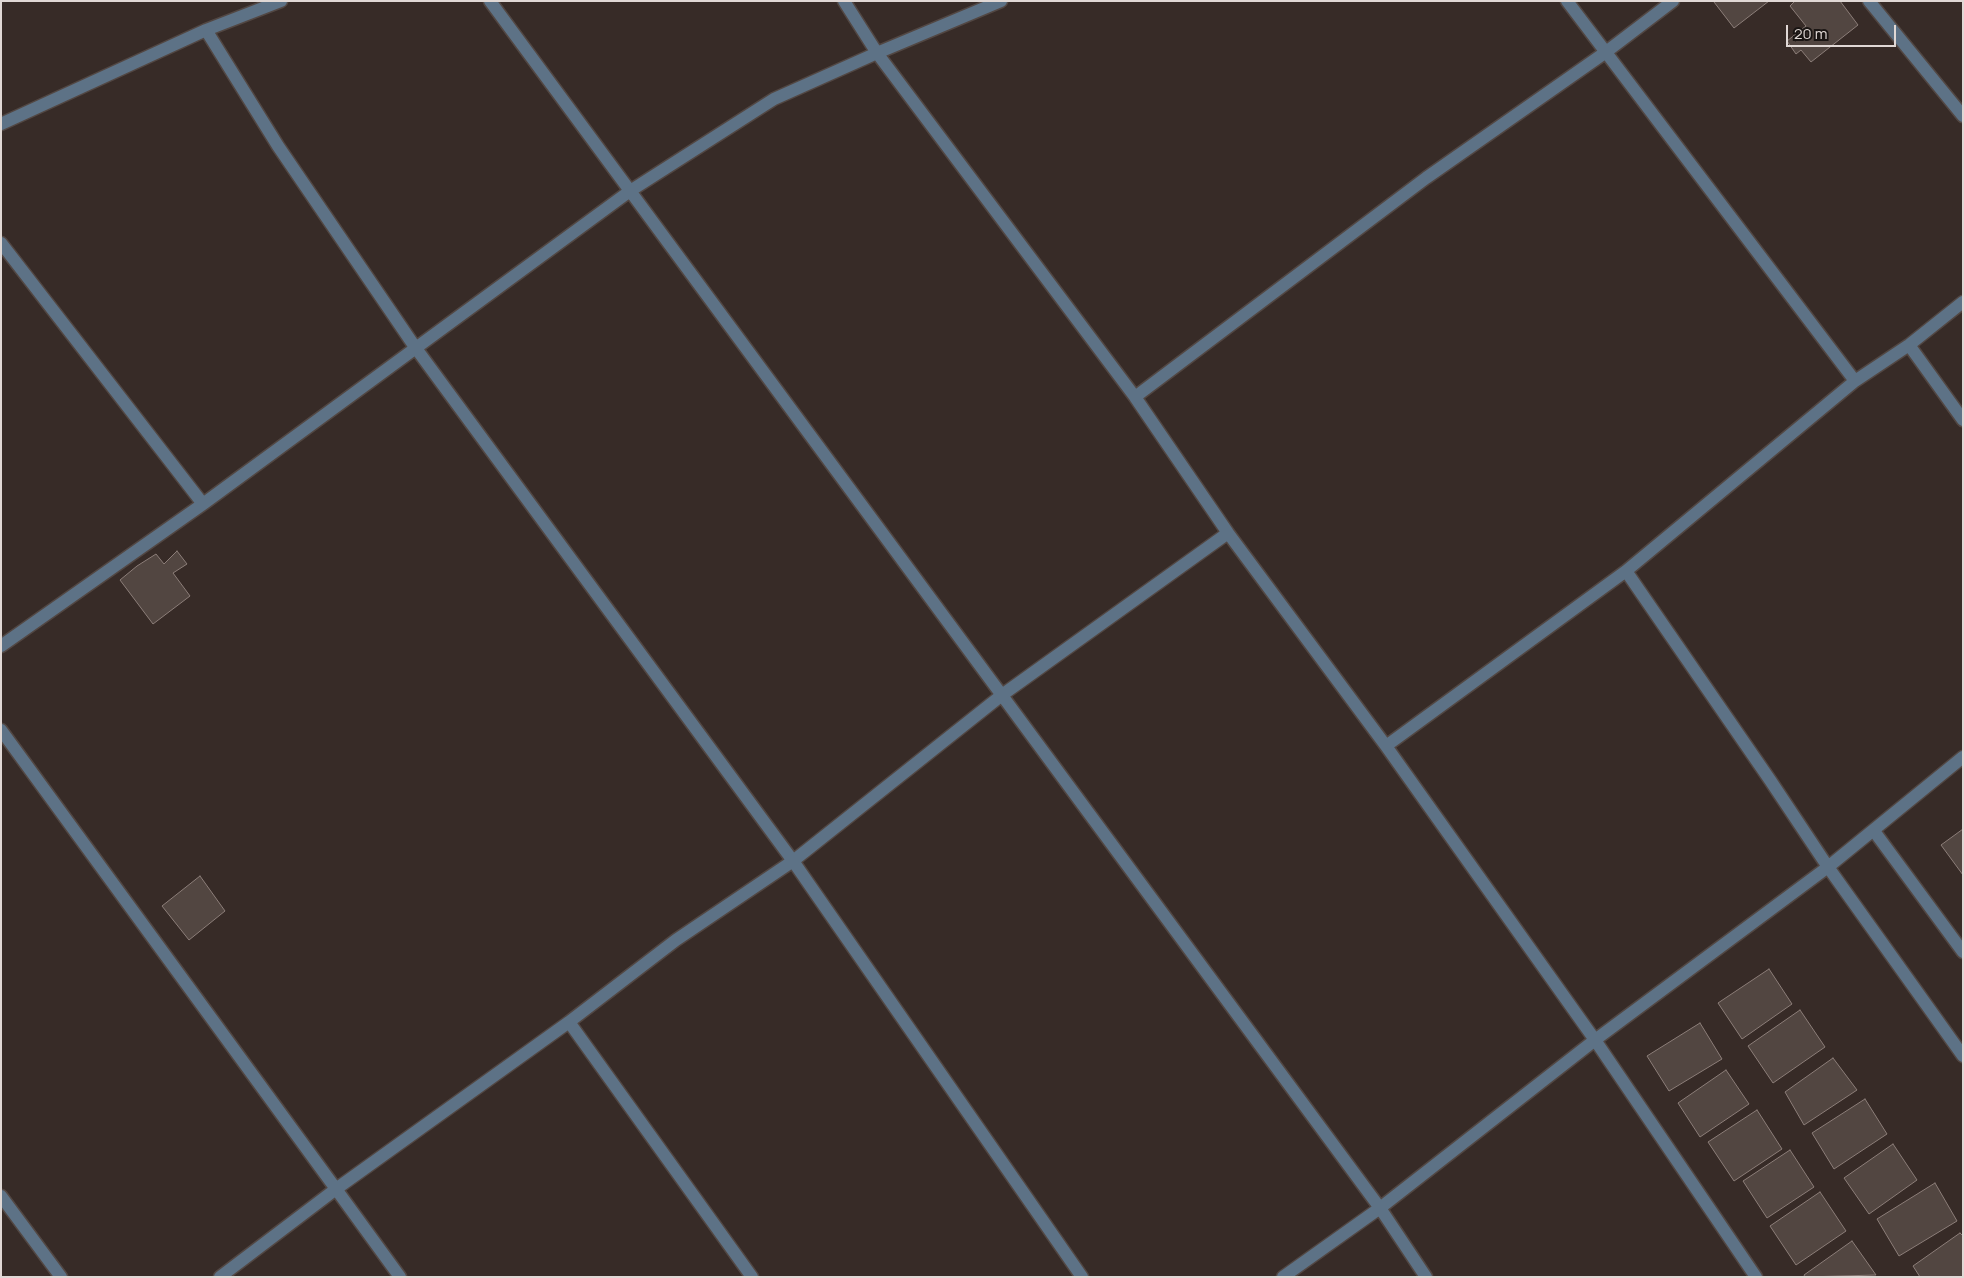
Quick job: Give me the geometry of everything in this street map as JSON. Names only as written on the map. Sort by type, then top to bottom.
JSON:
[{"type":"street","points":[[1,124],[206,30],[280,1]]},
{"type":"street","points":[[490,1],[1380,1208],[1426,1277]]},
{"type":"street","points":[[844,1],[877,53],[1134,397],[1228,533],[1386,746],[1594,1040],[1756,1277]]},
{"type":"street","points":[[1,646],[203,504],[630,191],[774,99],[1001,1]]},
{"type":"street","points":[[1567,1],[1855,381]]},
{"type":"street","points":[[1134,397],[1426,178],[1606,52],[1673,1]]},
{"type":"street","points":[[1869,1],[1963,116]]},
{"type":"street","points":[[206,30],[278,146],[415,347],[793,861],[1082,1277]]},
{"type":"street","points":[[1,243],[203,504]]},
{"type":"street","points":[[1386,746],[1626,570],[1855,381],[1909,345],[1963,302]]},
{"type":"street","points":[[1909,345],[1963,420]]},
{"type":"street","points":[[220,1277],[336,1189],[569,1022],[676,940],[793,861],[1002,695],[1228,533]]},
{"type":"street","points":[[1626,570],[1828,867],[1963,1056]]},
{"type":"street","points":[[1,730],[400,1277]]},
{"type":"street","points":[[1283,1277],[1380,1208],[1594,1040],[1828,867],[1963,757]]},
{"type":"street","points":[[1874,831],[1963,952]]},
{"type":"street","points":[[569,1022],[752,1277]]},
{"type":"street","points":[[1,1196],[61,1277]]},
{"type":"building","points":[[1715,1],[1769,1],[1734,28]]},
{"type":"building","points":[[1795,1],[1840,1],[1858,25],[1811,62],[1801,50],[1796,54],[1787,41],[1806,26],[1790,6]]},
{"type":"building","points":[[177,551],[187,564],[173,573],[190,596],[153,624],[120,580],[156,554],[164,564]]},
{"type":"building","points":[[1963,829],[1963,875],[1941,845]]},
{"type":"building","points":[[200,876],[225,911],[189,940],[162,906]]},
{"type":"building","points":[[1769,969],[1792,1004],[1742,1039],[1718,1003]]},
{"type":"building","points":[[1800,1010],[1825,1047],[1773,1083],[1748,1046]]},
{"type":"building","points":[[1700,1023],[1722,1059],[1669,1091],[1647,1056]]},
{"type":"building","points":[[1833,1058],[1857,1090],[1804,1125],[1785,1092]]},
{"type":"building","points":[[1726,1070],[1749,1104],[1700,1137],[1678,1103]]},
{"type":"building","points":[[1865,1099],[1887,1134],[1834,1169],[1812,1133]]},
{"type":"building","points":[[1757,1110],[1782,1149],[1734,1181],[1708,1142]]},
{"type":"building","points":[[1893,1144],[1917,1180],[1869,1214],[1844,1178]]},
{"type":"building","points":[[1790,1150],[1814,1187],[1767,1218],[1743,1181]]},
{"type":"building","points":[[1935,1183],[1957,1221],[1899,1256],[1877,1219]]},
{"type":"building","points":[[1820,1192],[1846,1231],[1796,1265],[1770,1226]]},
{"type":"building","points":[[1960,1233],[1963,1236],[1963,1277],[1920,1277],[1913,1266]]},
{"type":"building","points":[[1852,1241],[1876,1275],[1805,1277],[1804,1275]]}]
